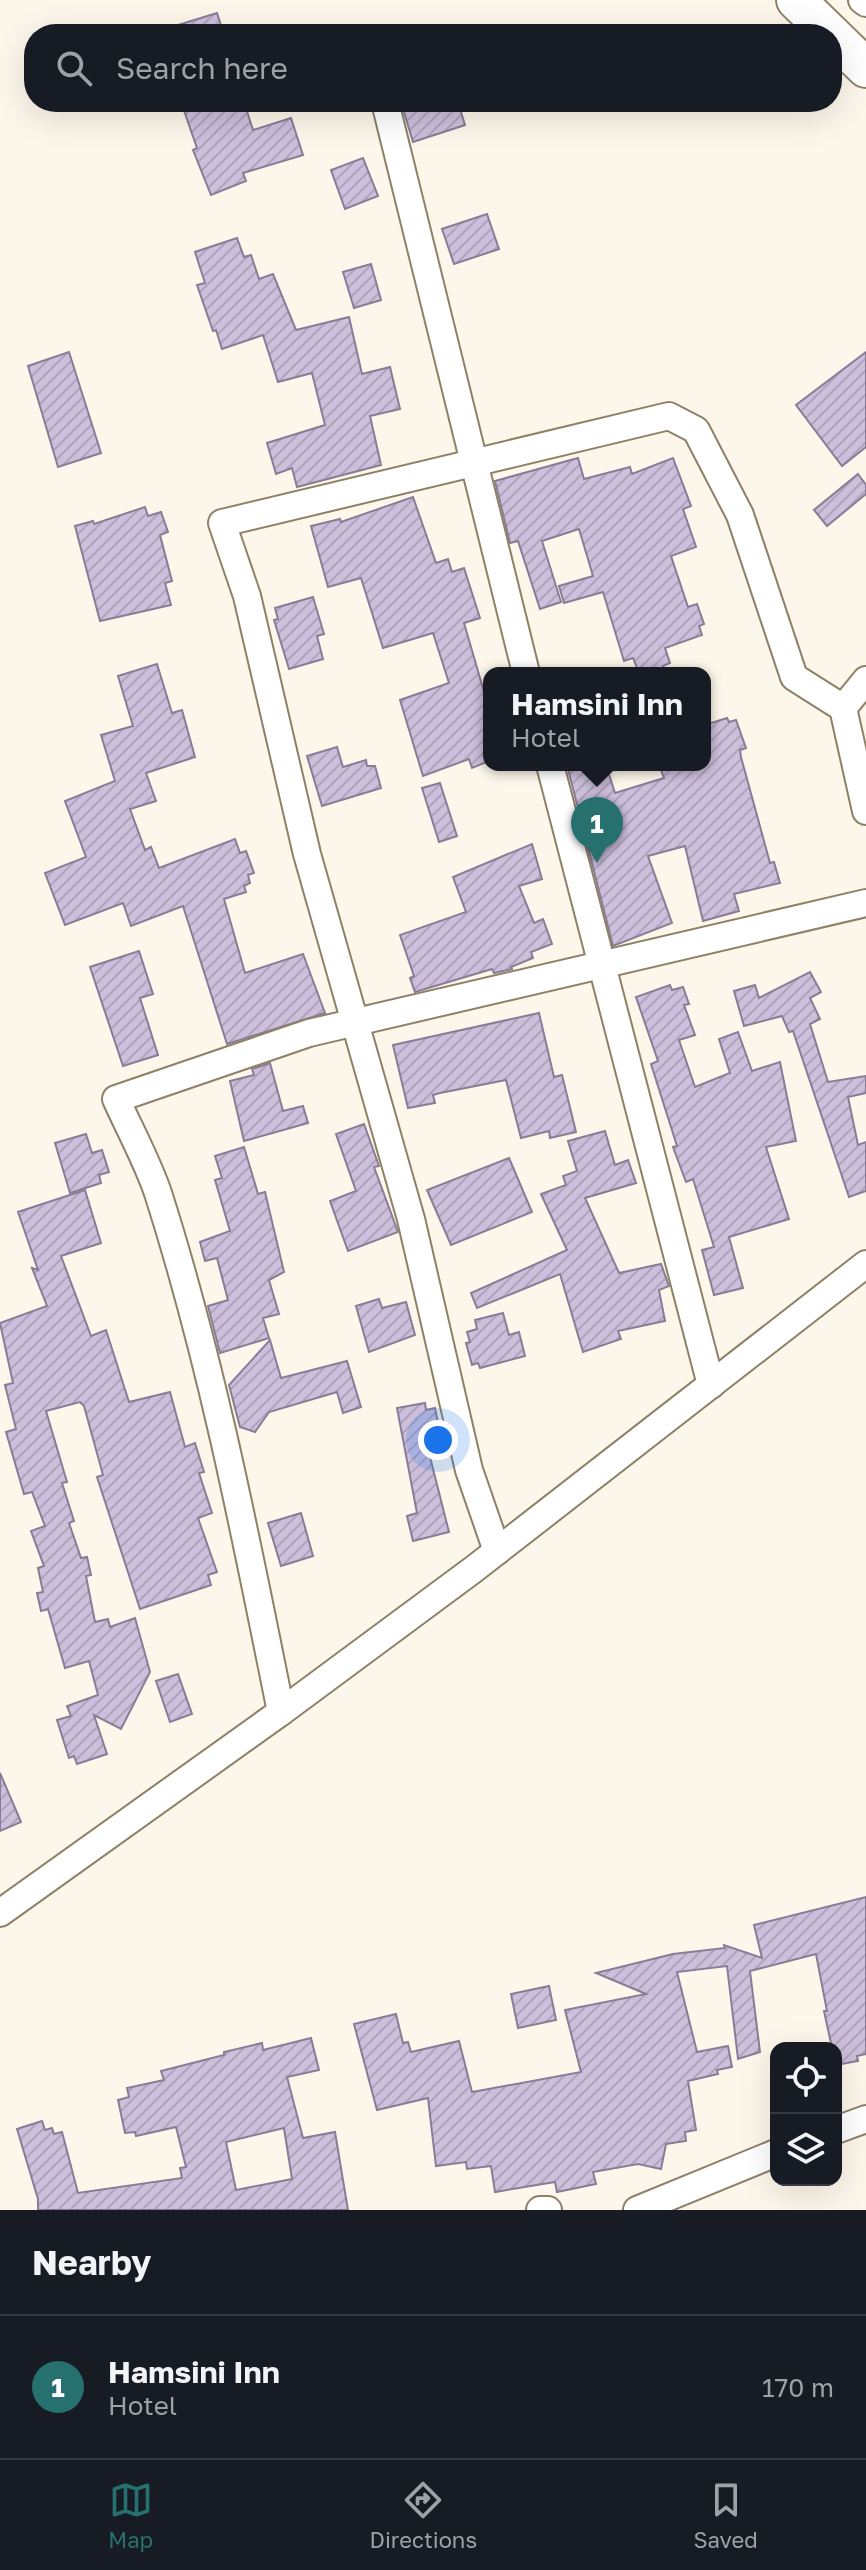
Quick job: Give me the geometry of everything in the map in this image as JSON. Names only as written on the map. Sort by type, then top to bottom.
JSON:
[{"type":"highway","points":[[796,0],[820,24]]},
{"type":"highway","points":[[842,45],[866,68]]},
{"type":"street","points":[[388,112],[525,667]]},
{"type":"street","points":[[497,1551],[469,1470],[411,1219],[358,1022],[307,854],[247,596],[222,523],[669,416],[696,430],[740,515],[794,677],[843,708],[866,811]]},
{"type":"street","points":[[843,708],[866,680]]},
{"type":"street","points":[[552,771],[711,1385]]},
{"type":"street","points":[[281,1712],[237,1491],[187,1296],[157,1190],[116,1099],[309,1033],[866,903]]},
{"type":"street","points":[[0,1913],[281,1712],[497,1551],[866,1264]]},
{"type":"street","points":[[842,2128],[866,2119]]},
{"type":"street","points":[[637,2210],[770,2155]]},
{"type":"street","points":[[540,2210],[548,2210]]},
{"type":"building","points":[[217,13],[221,24],[181,24]]},
{"type":"building","points":[[184,112],[247,112],[253,130],[291,118],[303,155],[243,173],[246,181],[211,195],[193,150],[197,148]]},
{"type":"building","points":[[404,112],[461,112],[465,125],[413,142]]},
{"type":"building","points":[[363,158],[378,196],[345,209],[331,170]]},
{"type":"building","points":[[487,214],[499,249],[454,264],[442,229]]},
{"type":"building","points":[[237,238],[244,257],[251,255],[259,279],[273,274],[296,330],[349,317],[362,374],[390,367],[400,409],[370,416],[381,465],[297,487],[292,468],[276,474],[267,443],[325,425],[312,373],[278,382],[263,335],[222,349],[216,330],[213,331],[197,285],[205,283],[195,252]]},
{"type":"building","points":[[371,264],[381,300],[354,308],[343,272]]},
{"type":"building","points":[[69,352],[101,453],[58,467],[28,366]]},
{"type":"building","points":[[866,352],[866,447],[842,466],[796,405]]},
{"type":"building","points":[[578,458],[584,479],[630,467],[632,474],[673,458],[691,506],[683,509],[696,547],[671,556],[688,607],[697,604],[704,624],[699,626],[702,635],[665,648],[670,663],[663,667],[637,667],[633,658],[624,661],[603,592],[564,603],[559,586],[593,576],[579,529],[542,541],[561,602],[540,609],[518,541],[510,543],[495,481]]},
{"type":"building","points":[[858,474],[866,485],[866,494],[827,526],[814,510]]},
{"type":"building","points":[[413,497],[436,563],[448,559],[452,572],[464,568],[480,618],[464,623],[483,688],[483,763],[472,768],[469,759],[423,776],[400,700],[449,683],[433,633],[383,648],[361,578],[328,587],[311,526],[340,519],[341,522]]},
{"type":"building","points":[[145,507],[148,516],[161,512],[168,532],[160,535],[172,581],[165,583],[171,605],[100,621],[75,526],[93,521],[94,524]]},
{"type":"building","points":[[313,597],[324,634],[317,636],[323,659],[289,669],[274,620],[278,619],[275,608]]},
{"type":"building","points":[[157,664],[172,713],[182,710],[195,757],[146,773],[156,801],[130,809],[145,850],[151,847],[159,868],[235,839],[240,853],[246,851],[254,873],[248,875],[250,883],[244,886],[246,892],[224,899],[245,973],[303,954],[325,1013],[227,1044],[183,906],[131,926],[123,903],[65,925],[45,873],[86,857],[65,801],[115,781],[101,735],[133,726],[118,676]]},
{"type":"building","points":[[727,718],[729,722],[736,720],[746,748],[740,750],[741,757],[770,863],[774,862],[780,883],[734,894],[739,911],[703,921],[685,846],[648,856],[672,923],[613,946],[569,771],[608,771],[615,793],[664,778],[661,771],[711,771],[711,723]]},
{"type":"building","points":[[337,747],[343,767],[366,760],[367,766],[375,766],[381,788],[322,806],[307,756]]},
{"type":"building","points":[[440,783],[457,836],[439,842],[422,788]]},
{"type":"building","points":[[532,844],[542,879],[519,886],[534,923],[543,919],[552,944],[531,952],[533,958],[512,969],[494,973],[492,969],[415,992],[410,978],[414,976],[400,935],[466,912],[453,877]]},
{"type":"building","points":[[139,951],[153,994],[140,998],[158,1055],[123,1066],[90,967]]},
{"type":"building","points":[[810,972],[821,992],[810,998],[820,1019],[810,1024],[828,1082],[866,1076],[866,1093],[848,1097],[858,1145],[866,1142],[866,1191],[849,1197],[793,1031],[789,1032],[782,1016],[744,1026],[734,991],[755,985],[759,998]]},
{"type":"building","points":[[670,985],[672,990],[683,987],[689,1004],[684,1005],[695,1035],[679,1040],[695,1087],[730,1073],[719,1039],[738,1032],[752,1071],[780,1062],[796,1141],[766,1147],[789,1219],[729,1237],[743,1288],[714,1295],[702,1250],[714,1247],[693,1179],[686,1182],[673,1147],[677,1146],[651,1064],[658,1061],[636,997]]},
{"type":"building","points":[[539,1013],[554,1077],[562,1075],[576,1132],[550,1138],[549,1131],[521,1138],[506,1080],[433,1095],[435,1103],[408,1108],[393,1045]]},
{"type":"building","points":[[270,1063],[283,1111],[303,1106],[308,1123],[244,1141],[230,1081],[254,1075],[252,1069]]},
{"type":"building","points":[[364,1124],[379,1166],[374,1167],[398,1232],[348,1251],[330,1201],[356,1191],[336,1134]]},
{"type":"building","points":[[605,1131],[615,1165],[628,1160],[636,1183],[585,1198],[619,1273],[661,1264],[669,1286],[659,1290],[665,1321],[618,1331],[621,1339],[583,1352],[560,1274],[477,1308],[471,1293],[567,1250],[541,1194],[566,1185],[563,1176],[577,1171],[568,1141]]},
{"type":"building","points":[[86,1134],[92,1153],[102,1150],[109,1172],[99,1175],[101,1183],[70,1193],[55,1143]]},
{"type":"building","points":[[244,1147],[258,1194],[265,1192],[284,1272],[269,1280],[279,1314],[263,1318],[269,1338],[220,1353],[208,1306],[228,1300],[217,1258],[205,1261],[200,1242],[230,1231],[215,1180],[222,1178],[215,1156]]},
{"type":"building","points":[[509,1158],[532,1212],[451,1245],[427,1190]]},
{"type":"building","points":[[85,1190],[101,1243],[61,1256],[91,1336],[106,1330],[129,1402],[170,1392],[185,1447],[195,1443],[204,1472],[199,1473],[212,1513],[198,1518],[217,1572],[208,1575],[211,1585],[140,1609],[97,1477],[103,1475],[84,1406],[80,1402],[46,1411],[67,1482],[62,1483],[74,1521],[69,1523],[81,1558],[87,1557],[91,1575],[86,1576],[95,1622],[108,1619],[110,1627],[135,1618],[150,1672],[121,1729],[94,1715],[107,1754],[77,1764],[74,1756],[69,1758],[57,1720],[71,1716],[67,1706],[98,1695],[89,1661],[65,1668],[48,1609],[41,1611],[37,1593],[43,1592],[38,1568],[44,1566],[31,1531],[45,1526],[32,1492],[24,1494],[6,1432],[16,1429],[5,1385],[13,1383],[0,1323],[47,1306],[32,1268],[38,1270],[18,1212]]},
{"type":"building","points":[[379,1299],[382,1308],[406,1302],[415,1335],[369,1352],[356,1306]]},
{"type":"building","points":[[503,1313],[509,1335],[519,1332],[525,1356],[480,1368],[478,1363],[472,1365],[466,1343],[470,1342],[467,1332],[477,1329],[475,1320]]},
{"type":"building","points":[[270,1340],[281,1378],[347,1361],[361,1407],[343,1413],[337,1392],[269,1412],[255,1432],[240,1427],[229,1385]]},
{"type":"building","points":[[425,1403],[426,1410],[435,1408],[440,1432],[434,1433],[438,1455],[430,1457],[449,1532],[413,1541],[407,1516],[417,1513],[397,1408]]},
{"type":"building","points":[[301,1513],[313,1556],[281,1566],[268,1523]]},
{"type":"building","points":[[178,1674],[192,1714],[170,1722],[156,1681]]},
{"type":"building","points":[[0,1773],[21,1822],[0,1831]]},
{"type":"building","points":[[866,1897],[866,2054],[857,2056],[858,2061],[842,2064],[842,2042],[831,2042],[816,1954],[750,1971],[760,2052],[738,2059],[727,1966],[677,1972],[697,2052],[728,2046],[732,2067],[717,2070],[718,2074],[688,2081],[696,2130],[685,2132],[686,2141],[666,2144],[661,2169],[638,2164],[593,2172],[596,2184],[557,2192],[555,2182],[495,2192],[491,2166],[467,2169],[466,2162],[436,2166],[428,2098],[377,2110],[354,2024],[396,2014],[403,2043],[408,2042],[411,2052],[459,2041],[472,2092],[581,2072],[565,2010],[646,1994],[596,1973],[673,1954],[725,1948],[724,1945],[762,1958],[754,1925]]},
{"type":"building","points":[[549,1986],[556,2020],[518,2028],[511,1994]]},
{"type":"building","points":[[311,2038],[319,2070],[287,2077],[303,2138],[335,2132],[348,2210],[38,2210],[38,2199],[17,2129],[42,2121],[45,2130],[52,2128],[54,2134],[62,2132],[78,2193],[182,2178],[180,2168],[186,2167],[176,2127],[136,2136],[135,2132],[125,2133],[118,2100],[129,2097],[127,2088],[164,2080],[161,2071],[262,2043],[263,2050]],"holes":[[[284,2128],[292,2179],[236,2190],[226,2142]]]},
{"type":"place","name":"Hamsini Inn","points":[[597,863]]}]
